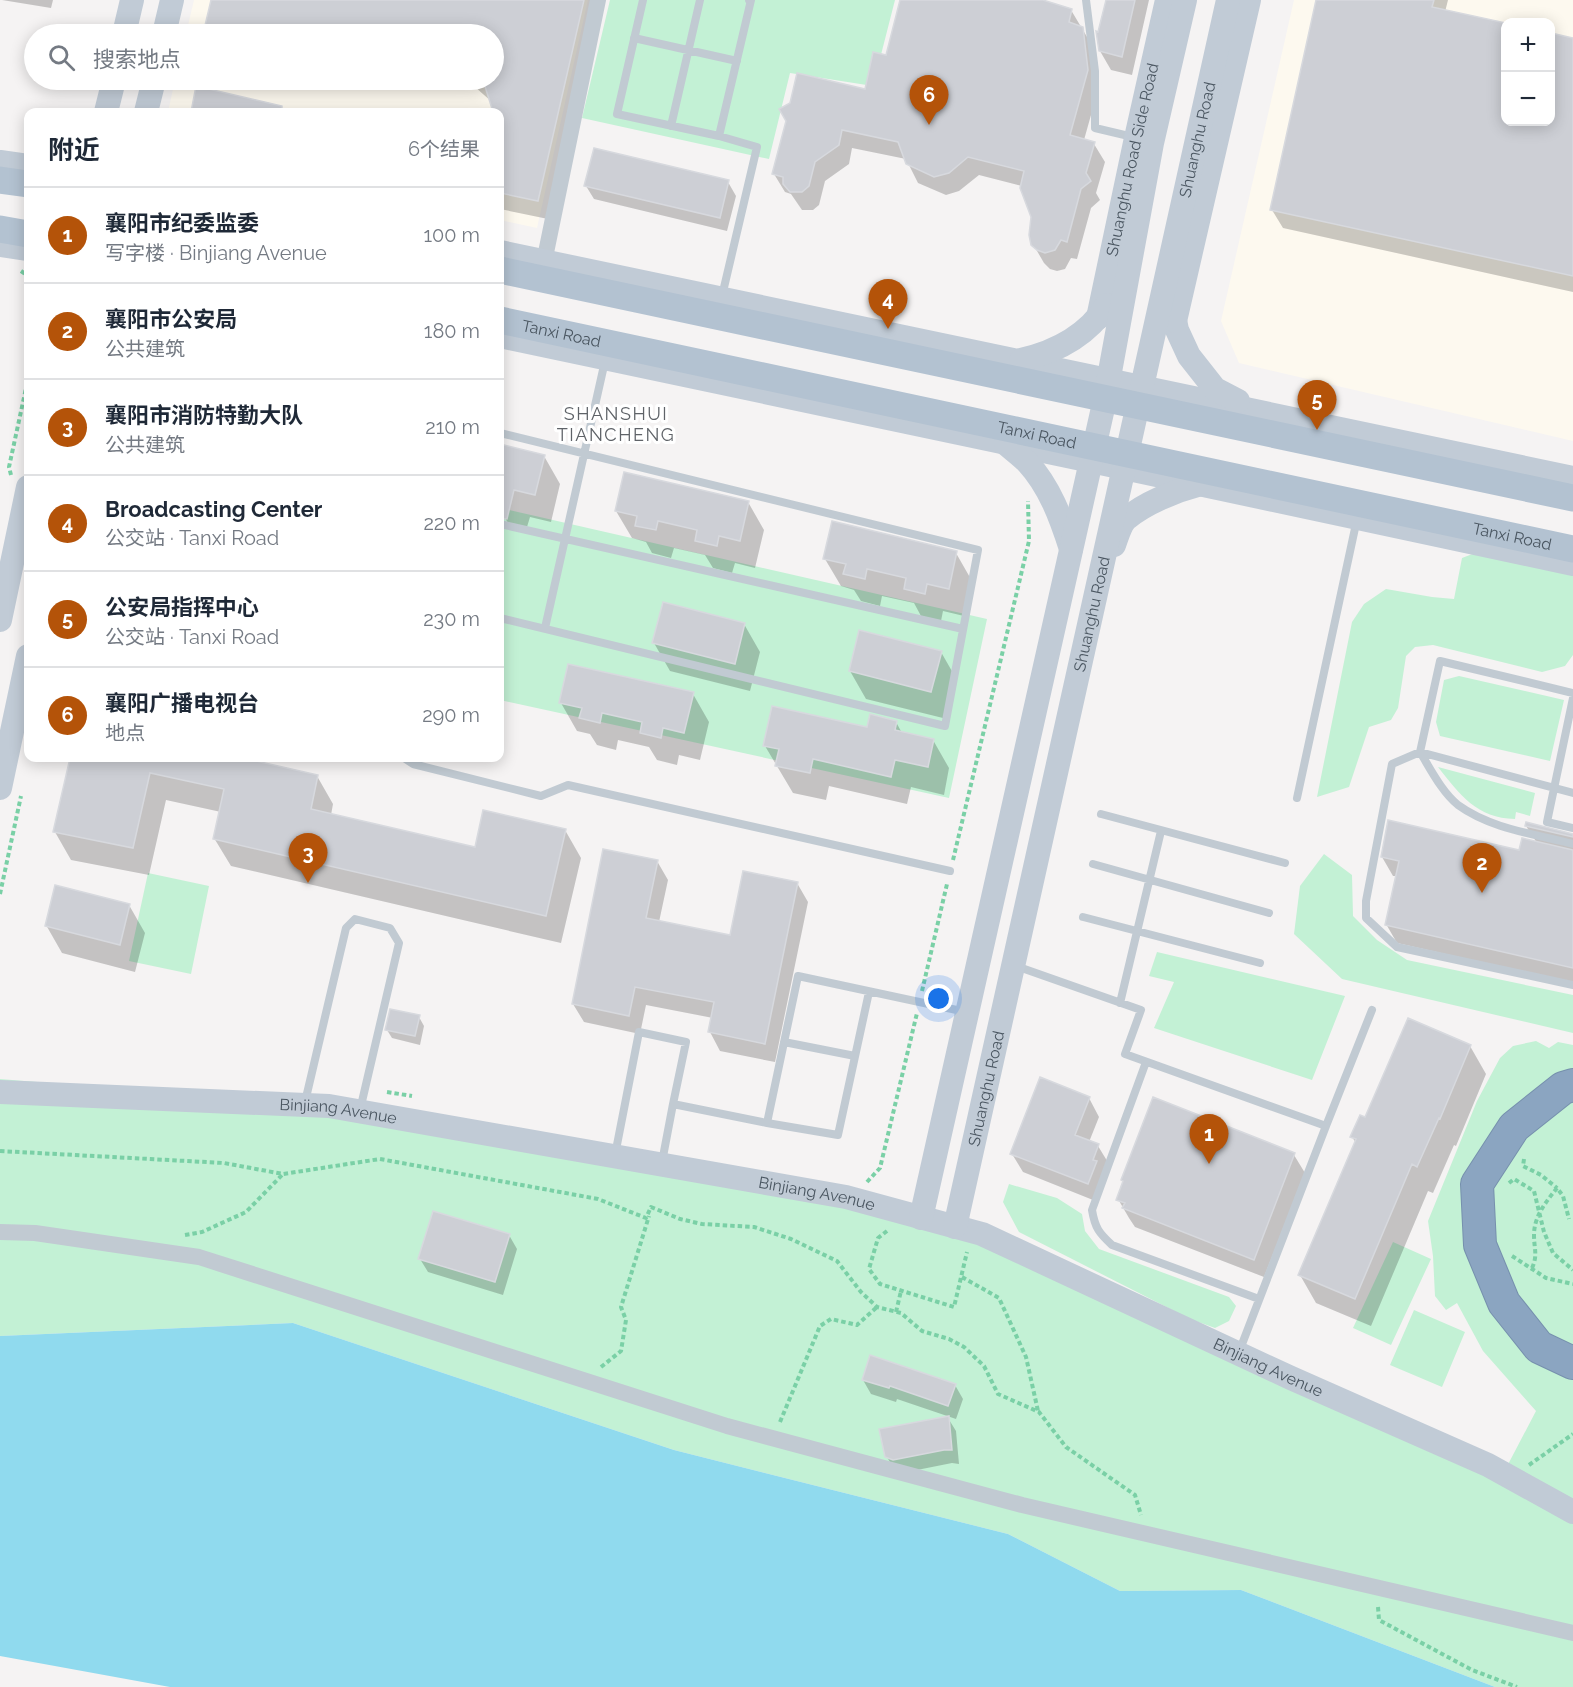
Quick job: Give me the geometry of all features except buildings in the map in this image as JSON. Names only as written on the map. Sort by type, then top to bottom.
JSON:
[{"type":"highway","points":[[1573,1085],[1563,1088],[1514,1127],[1477,1184],[1480,1245],[1504,1303],[1539,1347],[1573,1363]]},
{"type":"main road","points":[[0,180],[24,183]]},
{"type":"main road","points":[[0,229],[24,233]]},
{"type":"main road","points":[[504,270],[542,270],[1140,396],[1573,498]]},
{"type":"main road","name":"Tanxi Road","points":[[504,321],[607,351],[1125,461],[1227,475],[1573,549]]},
{"type":"street","points":[[126,24],[132,0]]},
{"type":"street","points":[[166,24],[172,0]]},
{"type":"street","points":[[542,270],[598,0]]},
{"type":"street","name":"Shuanghu Road Side Road","points":[[1098,318],[1144,140],[1167,0]]},
{"type":"street","name":"Shuanghu Road","points":[[914,1216],[967,1012],[1093,454],[1128,272],[1144,140],[1185,0]]},
{"type":"street","name":"Shuanghu Road","points":[[963,1229],[1013,965],[1228,0]]},
{"type":"street","points":[[1175,321],[1249,0]]},
{"type":"street","points":[[107,108],[112,90]]},
{"type":"street","points":[[147,108],[152,90]]},
{"type":"street","points":[[0,162],[24,165]]},
{"type":"street","points":[[0,245],[24,259]]},
{"type":"street","points":[[504,254],[542,270],[722,299],[1016,361],[1106,390]]},
{"type":"street","points":[[1016,361],[1043,355],[1075,338],[1098,318],[1128,272]]},
{"type":"street","points":[[1166,278],[1177,330],[1189,356],[1215,389],[1256,411]]},
{"type":"street","points":[[504,337],[607,351],[1004,442],[1093,454]]},
{"type":"street","points":[[1140,396],[1256,411],[1573,478]]},
{"type":"street","points":[[1004,442],[1027,462],[1042,482],[1059,511],[1071,549]]},
{"type":"street","points":[[1125,461],[1199,484],[1573,564]]},
{"type":"street","points":[[1100,577],[1124,521],[1177,490],[1227,475]]},
{"type":"street","points":[[0,620],[21,485]]},
{"type":"street","points":[[11,790],[24,688]]},
{"type":"street","name":"Binjiang Avenue","points":[[0,1092],[329,1106],[362,1101],[615,1156],[846,1197],[993,1239],[1238,1353],[1488,1465],[1573,1512]]},
{"type":"street","points":[[0,1232],[35,1233],[199,1257],[727,1426],[1022,1505],[1573,1633]]},
{"type":"lane","points":[[643,0],[617,114],[719,136],[757,147],[722,299]]},
{"type":"lane","points":[[671,126],[700,0]]},
{"type":"lane","points":[[719,136],[751,0],[749,0]]},
{"type":"lane","points":[[1086,0],[1095,71],[1095,128],[1144,140]]},
{"type":"lane","points":[[634,38],[737,61]]},
{"type":"lane","points":[[545,628],[607,351]]},
{"type":"lane","points":[[504,434],[978,550],[945,726],[504,619]]},
{"type":"lane","points":[[1297,798],[1357,518]]},
{"type":"lane","points":[[504,525],[963,629]]},
{"type":"lane","points":[[1573,693],[1440,661],[1420,752],[1438,782],[1457,804],[1487,822],[1573,844]]},
{"type":"lane","points":[[1573,698],[1547,822],[1573,828]]},
{"type":"lane","points":[[1573,793],[1420,752],[1392,764],[1366,901],[1366,918],[1397,947],[1573,986]]},
{"type":"lane","points":[[410,762],[541,796],[568,785],[950,871]]},
{"type":"lane","points":[[1101,814],[1285,863]]},
{"type":"lane","points":[[1120,1003],[1161,831]]},
{"type":"lane","points":[[1093,864],[1269,913]]},
{"type":"lane","points":[[1083,917],[1260,963]]},
{"type":"lane","points":[[304,1105],[346,928],[355,919],[390,928],[399,943],[362,1101]]},
{"type":"lane","points":[[1013,965],[1141,1010],[1125,1054],[1326,1125]]},
{"type":"lane","points":[[767,1123],[798,976],[967,1012]]},
{"type":"lane","points":[[673,1104],[838,1135],[869,992]]},
{"type":"lane","points":[[1238,1353],[1372,1010]]},
{"type":"lane","points":[[615,1156],[639,1032],[686,1042],[662,1165]]},
{"type":"lane","points":[[784,1042],[855,1056]]},
{"type":"lane","points":[[1146,1062],[1092,1210],[1094,1224],[1101,1235],[1112,1245],[1259,1299]]},
{"type":"path","points":[[21,485],[9,467],[24,398]]},
{"type":"path","points":[[858,1182],[867,1182],[880,1168],[1029,541],[1028,502],[1024,494]]},
{"type":"path","points":[[0,894],[11,790]]},
{"type":"path","points":[[362,1101],[393,1092],[416,1097]]},
{"type":"path","points":[[0,1151],[224,1163],[284,1174],[380,1159],[598,1199],[646,1218],[651,1207]]},
{"type":"path","points":[[1525,1155],[1523,1166],[1541,1175],[1563,1196],[1569,1219]]},
{"type":"path","points":[[178,1236],[202,1232],[246,1212],[284,1174]]},
{"type":"path","points":[[1507,1184],[1514,1179],[1534,1191],[1544,1232],[1553,1253],[1573,1270]]},
{"type":"path","points":[[1532,1269],[1536,1258],[1535,1222],[1557,1188]]},
{"type":"path","points":[[651,1207],[680,1219],[702,1224],[754,1227],[791,1239],[837,1262],[861,1292],[877,1307],[901,1313],[922,1331],[949,1339],[963,1347],[984,1366],[998,1394],[1039,1412]]},
{"type":"path","points":[[584,1381],[621,1351],[626,1320],[621,1307],[651,1207]]},
{"type":"path","points":[[914,1216],[878,1238],[869,1269],[880,1284],[954,1307],[962,1277],[963,1229]]},
{"type":"path","points":[[1508,1246],[1512,1256],[1546,1278],[1573,1284]]},
{"type":"path","points":[[962,1277],[999,1298],[1026,1357],[1039,1412],[1065,1447],[1135,1495],[1145,1533]]},
{"type":"path","points":[[896,1312],[902,1291]]},
{"type":"path","points":[[773,1438],[820,1326],[831,1319],[856,1325],[877,1307]]},
{"type":"path","points":[[1512,1478],[1573,1434]]},
{"type":"path","points":[[1377,1587],[1379,1620],[1472,1670],[1517,1687]]},
{"type":"shaded area","points":[[194,0],[588,0],[537,228],[504,221],[504,108],[169,108],[173,90],[504,90],[504,24],[188,24]]},
{"type":"shaded area","points":[[1294,0],[1573,0],[1573,441],[1239,363],[1221,321]]},
{"type":"green space","points":[[610,0],[895,0],[873,86],[790,73],[769,159],[582,118]]},
{"type":"green space","points":[[504,509],[987,619],[949,798],[504,701]]},
{"type":"green space","points":[[1475,553],[1573,573],[1573,655],[1565,666],[1542,672],[1433,645],[1415,647],[1406,656],[1398,708],[1391,720],[1369,727],[1349,787],[1317,797],[1352,622],[1364,604],[1386,589],[1454,599],[1462,558]]},
{"type":"green space","points":[[1459,676],[1564,700],[1550,761],[1440,736],[1436,722],[1444,680]]},
{"type":"green space","points":[[1438,767],[1535,793],[1530,816],[1516,812],[1515,819],[1502,818],[1480,809],[1470,803],[1454,787]]},
{"type":"green space","points":[[1324,854],[1352,875],[1353,916],[1377,940],[1407,960],[1573,995],[1573,1033],[1342,979],[1294,934],[1300,886]]},
{"type":"green space","points":[[148,873],[209,886],[191,974],[129,961]]},
{"type":"green space","points":[[1157,952],[1345,996],[1312,1080],[1154,1028],[1174,982],[1149,976]]},
{"type":"green space","points":[[1536,1041],[1549,1048],[1558,1042],[1573,1045],[1573,1512],[1503,1474],[1536,1411],[1483,1351],[1457,1303],[1446,1310],[1435,1296],[1428,1221],[1477,1101],[1500,1058],[1513,1046]]},
{"type":"green space","points":[[0,1079],[329,1106],[955,1227],[1573,1517],[1573,1687],[1495,1687],[1241,1590],[1120,1591],[1008,1534],[674,1450],[293,1323],[0,1336]]},
{"type":"green space","points":[[1009,1184],[1057,1198],[1082,1214],[1085,1231],[1099,1249],[1229,1297],[1236,1306],[1229,1321],[1215,1328],[1190,1319],[1019,1232],[1003,1202]]},
{"type":"green space","points":[[1393,1242],[1431,1259],[1391,1345],[1353,1328]]},
{"type":"green space","points":[[1414,1310],[1465,1332],[1442,1387],[1390,1365]]},
{"type":"water","points":[[293,1323],[674,1450],[1008,1534],[1120,1591],[1241,1590],[1495,1687],[170,1687],[0,1656],[0,1336]]},
{"type":"place","name":"襄阳广播电视台","points":[[929,125]]},
{"type":"place","name":"Broadcasting Center","points":[[888,329]]},
{"type":"place","name":"公安局指挥中心","points":[[1317,430]]},
{"type":"place","name":"襄阳市消防特勤大队","points":[[308,883]]},
{"type":"place","name":"襄阳市公安局","points":[[1482,893]]},
{"type":"place","name":"襄阳市纪委监委","points":[[1209,1164]]},
{"type":"district","name":"SHANSHUI TIANCHENG","points":[[616,424]]}]
